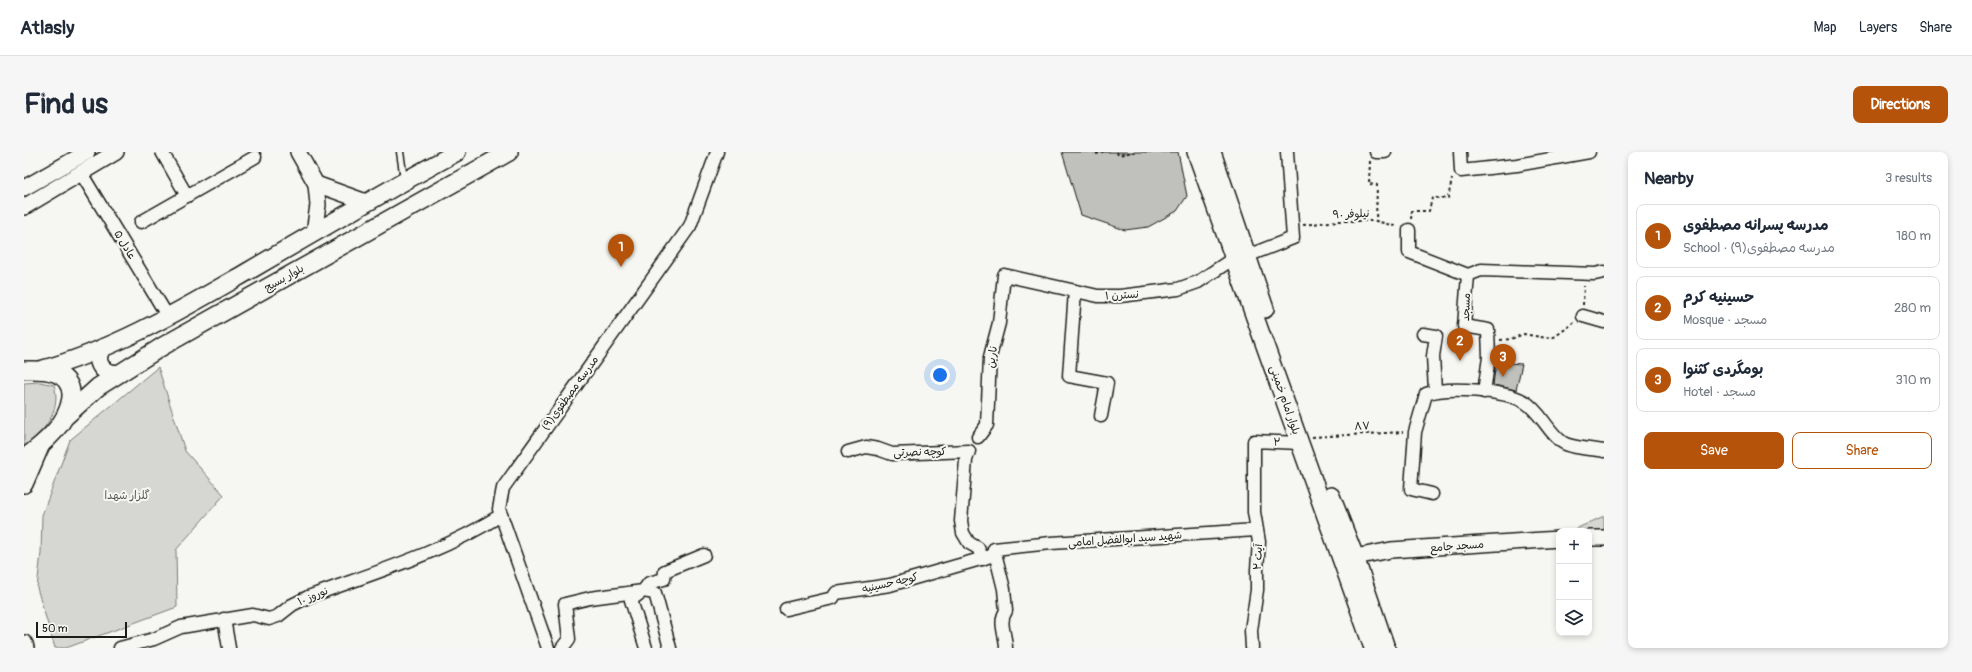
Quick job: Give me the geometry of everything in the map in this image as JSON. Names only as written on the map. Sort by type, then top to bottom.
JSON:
[{"type":"main road","points":[[32,370],[61,364],[102,348],[168,317],[366,202],[457,152]]},
{"type":"main road","name":"بلوار بسیج","points":[[66,416],[98,387],[163,346],[509,152]]},
{"type":"main road","name":"بلوار امام خمینی","points":[[1196,152],[1241,257]]},
{"type":"main road","name":"بلوار امام خمینی","points":[[1212,152],[1241,257],[1305,440],[1348,558],[1386,648]]},
{"type":"main road","points":[[102,348],[98,357],[101,367],[109,374],[120,373]]},
{"type":"main road","points":[[24,458],[40,446],[55,431],[66,416],[71,402],[72,389],[66,379],[55,373],[32,370]]},
{"type":"main road","points":[[24,484],[40,446]]},
{"type":"main road","name":"بلوار امام خمینی","points":[[1348,558],[1373,648]]},
{"type":"main road","points":[[24,644],[25,648]]},
{"type":"street","points":[[24,188],[86,152]]},
{"type":"street","points":[[24,206],[116,152]]},
{"type":"street","points":[[162,152],[187,196]]},
{"type":"street","points":[[298,152],[316,184],[318,204],[314,233]]},
{"type":"street","name":"مدرسه مصطفوی(۹)","points":[[548,648],[529,590],[499,509],[502,488],[690,226],[717,152]]},
{"type":"street","points":[[1288,152],[1292,226]]},
{"type":"street","points":[[1373,155],[1385,152]]},
{"type":"street","points":[[1460,152],[1461,171],[1517,166],[1589,152]]},
{"type":"street","points":[[141,222],[255,157]]},
{"type":"street","name":"عادل ۵","points":[[81,173],[168,317]]},
{"type":"street","points":[[316,184],[366,202]]},
{"type":"street","name":"نسترن ۱","points":[[1004,274],[1098,296],[1120,296],[1178,289],[1198,282],[1241,257],[1293,238],[1292,226]]},
{"type":"street","points":[[1409,230],[1409,252],[1468,275],[1481,270],[1584,274],[1604,272]]},
{"type":"street","name":"نارین","points":[[978,437],[987,425],[990,357],[999,323],[1004,274]]},
{"type":"street","name":"مسجد","points":[[1468,275],[1464,326],[1488,330],[1489,341]]},
{"type":"street","points":[[1075,291],[1069,376],[1107,383],[1101,416]]},
{"type":"street","points":[[1583,316],[1604,322]]},
{"type":"street","points":[[1423,334],[1436,336],[1433,356],[1435,390]]},
{"type":"street","points":[[1484,392],[1490,357],[1489,341]]},
{"type":"street","points":[[1432,494],[1411,489],[1415,432],[1426,394],[1435,390],[1484,392],[1524,402],[1539,415],[1563,443],[1604,451]]},
{"type":"street","name":"۲","points":[[1254,442],[1305,440]]},
{"type":"street","name":"آیت ۲","points":[[1252,648],[1252,617],[1257,590],[1259,542],[1254,512],[1254,442]]},
{"type":"street","name":"کوچه نصرتی","points":[[848,452],[866,447],[892,454],[969,451],[966,460],[961,521],[963,533],[968,542],[978,548],[983,559]]},
{"type":"street","name":"نوروز ۱۰","points":[[120,648],[154,639],[181,627],[253,615],[269,619],[278,616],[308,597],[426,553],[476,531],[501,515]]},
{"type":"street","name":"شهید سید ابوالفضل امامی","points":[[995,552],[1051,543],[1256,530]]},
{"type":"street","points":[[1592,538],[1604,538]]},
{"type":"street","name":"مسجد جامع","points":[[1348,558],[1391,550],[1556,539]]},
{"type":"street","points":[[995,552],[1004,589],[1006,611],[1002,616],[1002,623],[1006,648]]},
{"type":"street","name":"کوچه حسینیه","points":[[786,609],[833,598],[836,593],[890,584],[983,559],[995,552]]},
{"type":"street","points":[[646,648],[631,600],[643,591],[649,583],[664,579],[665,571],[704,555]]},
{"type":"street","points":[[562,648],[569,639],[565,604],[590,598],[643,591],[655,593],[670,648]]},
{"type":"street","points":[[224,619],[229,648]]},
{"type":"lane","points":[[400,152],[404,181]]},
{"type":"path","points":[[1096,154],[1103,152]]},
{"type":"path","points":[[1117,152],[1118,156],[1134,152]]},
{"type":"path","points":[[1373,155],[1369,184],[1377,185],[1376,221]]},
{"type":"path","points":[[1409,230],[1412,211],[1429,211],[1432,198],[1448,198],[1453,177],[1461,171]]},
{"type":"path","name":"نیلوفر ۹۰","points":[[1292,226],[1338,222],[1376,221],[1409,230]]},
{"type":"path","points":[[1489,341],[1511,339],[1524,334],[1546,338],[1554,337],[1583,316],[1584,274]]},
{"type":"path","name":"۸۷","points":[[1305,440],[1415,432]]},
{"type":"green space","name":"گلزار شهدا","points":[[158,367],[185,451],[224,495],[176,550],[177,607],[66,648],[55,648],[37,588],[41,553],[42,515],[70,440]]},
{"type":"green space","points":[[40,382],[54,385],[56,404],[50,420],[24,447],[24,383]]},
{"type":"green space","points":[[1604,516],[1604,536],[1592,532],[1592,528],[1578,528]]},
{"type":"building","points":[[1062,152],[1178,152],[1187,196],[1177,211],[1148,227],[1125,230],[1081,215]]},
{"type":"building","points":[[1496,362],[1522,364],[1516,390],[1493,385]]},
{"type":"place","name":"مدرسه پسرانه مصطفوی","points":[[621,267]]},
{"type":"place","name":"حسینیه کرم","points":[[1460,361]]},
{"type":"place","name":"بومگردی کثنوا","points":[[1503,377]]}]
